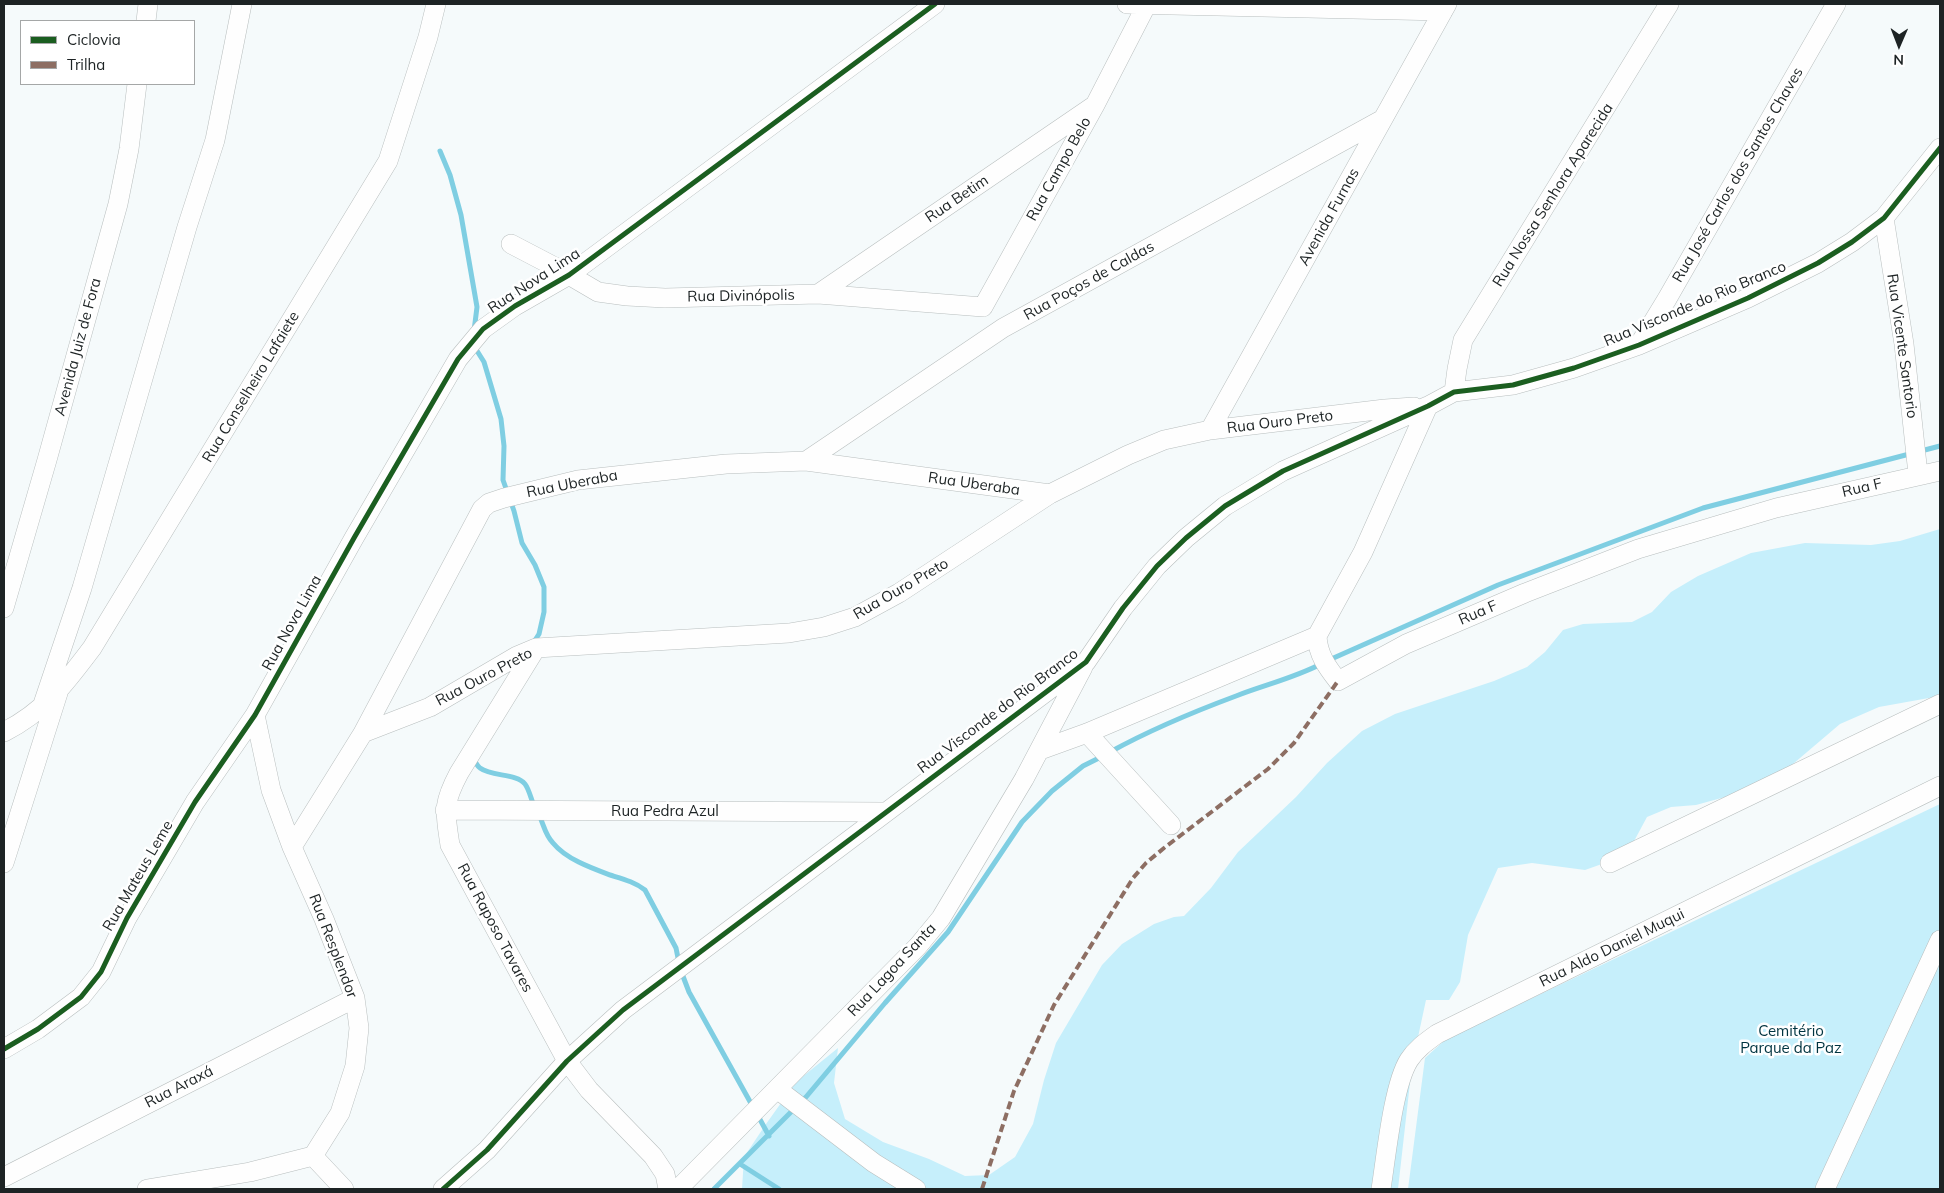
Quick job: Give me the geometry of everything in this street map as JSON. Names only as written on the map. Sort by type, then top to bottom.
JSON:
[{"type":"street","points":[[146,20],[148,4]]},
{"type":"street","points":[[42,708],[82,588],[187,227],[215,140],[242,4]]},
{"type":"street","name":"Rua Conselheiro Lafaiete","points":[[4,732],[42,708],[59,691],[92,648],[388,161],[428,37],[436,4]]},
{"type":"street","name":"Rua Nova Lima","points":[[255,716],[354,538],[458,359],[483,329],[515,306],[569,276],[935,4]]},
{"type":"street","points":[[1127,4],[1445,7]]},
{"type":"street","name":"Rua Campo Belo","points":[[983,307],[1095,105],[1147,4]]},
{"type":"street","name":"Rua Nossa Senhora Aparecida","points":[[1454,392],[1463,340],[1669,4]]},
{"type":"street","name":"Rua José Carlos dos Santos Chaves","points":[[1639,345],[1672,291],[1836,4]]},
{"type":"street","name":"Avenida Furnas","points":[[1210,430],[1445,7]]},
{"type":"street","name":"Avenida Juiz de Fora","points":[[4,608],[118,204],[129,149],[137,85]]},
{"type":"street","name":"Rua Betim","points":[[818,294],[1095,105]]},
{"type":"street","name":"Rua Poços de Caldas","points":[[806,461],[1003,328],[1383,119]]},
{"type":"street","name":"Rua Visconde do Rio Branco","points":[[443,1189],[487,1150],[567,1061],[623,1010],[1086,662],[1123,608],[1157,566],[1186,538],[1225,506],[1283,471],[1428,406],[1454,392],[1513,385],[1574,368],[1639,345],[1748,298],[1818,263],[1852,242],[1884,218],[1940,148]]},
{"type":"street","name":"Rua Vicente Santorio","points":[[1884,218],[1904,344],[1918,474]]},
{"type":"street","name":"Rua Divinópolis","points":[[511,244],[598,292],[626,296],[665,298],[818,294],[983,307]]},
{"type":"street","points":[[983,307],[1003,328]]},
{"type":"street","points":[[1040,750],[1087,733],[1317,636],[1363,552],[1428,406]]},
{"type":"street","name":"Rua Ouro Preto","points":[[363,733],[430,707],[517,656],[536,648],[789,633],[824,627],[855,617],[899,593],[1050,494],[1128,455],[1164,440],[1210,430],[1385,409],[1428,406]]},
{"type":"street","name":"Rua Uberaba","points":[[292,847],[363,733],[479,514],[489,503],[578,480],[655,470],[726,464],[806,461],[1050,494]]},
{"type":"street","points":[[1918,474],[1940,471]]},
{"type":"street","name":"Rua F","points":[[1317,636],[1320,654],[1338,681],[1406,644],[1525,593],[1638,549],[1776,508],[1918,474]]},
{"type":"street","name":"Rua Raposo Tavares","points":[[536,648],[449,791],[445,810],[450,845],[567,1061],[589,1090],[652,1156],[665,1174],[668,1189]]},
{"type":"street","name":"Rua Lagoa Santa","points":[[678,1189],[918,946],[941,918],[1040,750],[1086,662]]},
{"type":"street","points":[[4,863],[59,691]]},
{"type":"street","points":[[1610,863],[1940,704]]},
{"type":"street","name":"Rua Resplendor","points":[[255,716],[272,790],[292,847],[324,919],[355,998],[359,1028],[355,1066],[340,1113],[313,1156]]},
{"type":"street","name":"Rua Mateus Leme","points":[[4,1049],[38,1029],[82,997],[101,972],[127,918],[195,802],[255,716]]},
{"type":"street","points":[[1087,733],[1171,825]]},
{"type":"street","name":"Rua Aldo Daniel Muqui","points":[[1381,1189],[1400,1083],[1408,1061],[1420,1046],[1437,1034],[1940,786]]},
{"type":"street","name":"Rua Pedra Azul","points":[[445,810],[884,812]]},
{"type":"street","points":[[1825,1189],[1940,940]]},
{"type":"street","name":"Rua Araxá","points":[[4,1177],[355,998]]},
{"type":"street","points":[[777,1089],[874,1162],[916,1189]]},
{"type":"street","points":[[147,1189],[250,1172],[313,1156],[344,1189]]},
{"type":"green space","points":[[1940,529],[1940,696],[1879,707],[1840,724],[1780,775],[1736,794],[1696,805],[1671,807],[1647,817],[1633,843],[1616,859],[1585,870],[1532,863],[1498,868],[1468,935],[1460,982],[1449,1000],[1426,1000],[1412,1065],[1398,1189],[742,1189],[744,1157],[766,1124],[796,1082],[838,1048],[834,1083],[845,1119],[883,1142],[929,1159],[965,1176],[989,1175],[1015,1157],[1033,1124],[1056,1043],[1102,965],[1122,944],[1154,924],[1174,917],[1184,916],[1211,888],[1238,852],[1296,797],[1327,763],[1362,731],[1395,714],[1494,681],[1527,667],[1545,652],[1563,630],[1583,624],[1632,622],[1652,612],[1671,592],[1698,576],[1751,553],[1805,543],[1871,545],[1900,541]]},
{"type":"green space","name":"Cemitério Parque da Paz","points":[[1940,804],[1940,1189],[1408,1189],[1425,1058],[1446,1039]]},
{"type":"waterway","points":[[440,151],[450,175],[461,215],[477,307],[474,331]]},
{"type":"waterway","points":[[474,346],[484,362],[501,419],[504,446],[503,480],[514,511],[522,543],[535,565],[544,587],[544,612],[539,634],[532,645]]},
{"type":"waterway","points":[[1329,660],[1498,585],[1703,508],[1940,446]]},
{"type":"waterway","points":[[1110,752],[1188,715],[1321,664]]},
{"type":"waterway","points":[[714,1189],[806,1097],[948,932],[1022,822],[1052,791],[1083,766],[1103,756]]},
{"type":"waterway","points":[[473,759],[485,771],[510,776],[525,784],[534,806]]},
{"type":"waterway","points":[[539,815],[548,837],[565,854],[587,866],[624,879],[645,890],[676,948],[679,963]]},
{"type":"waterway","points":[[681,971],[689,992],[753,1107]]},
{"type":"waterway","points":[[757,1114],[769,1136]]},
{"type":"waterway","points":[[740,1164],[779,1189]]},
{"type":"marked path","points":[[982,1189],[1014,1091],[1054,1005],[1133,878],[1146,863],[1164,848],[1268,769],[1294,743],[1338,681]]},
{"type":"cycle path","points":[[4,1049],[38,1029],[81,997],[101,972],[127,918],[195,802],[255,715],[354,538],[458,359],[483,329],[515,306],[569,275],[935,4]]},
{"type":"cycle path","points":[[443,1189],[487,1150],[567,1061],[623,1010],[1086,662],[1123,608],[1157,566],[1186,538],[1225,506],[1283,471],[1428,406],[1454,392],[1513,385],[1574,368],[1639,345],[1748,298],[1818,263],[1852,242],[1884,218],[1940,148]]}]
